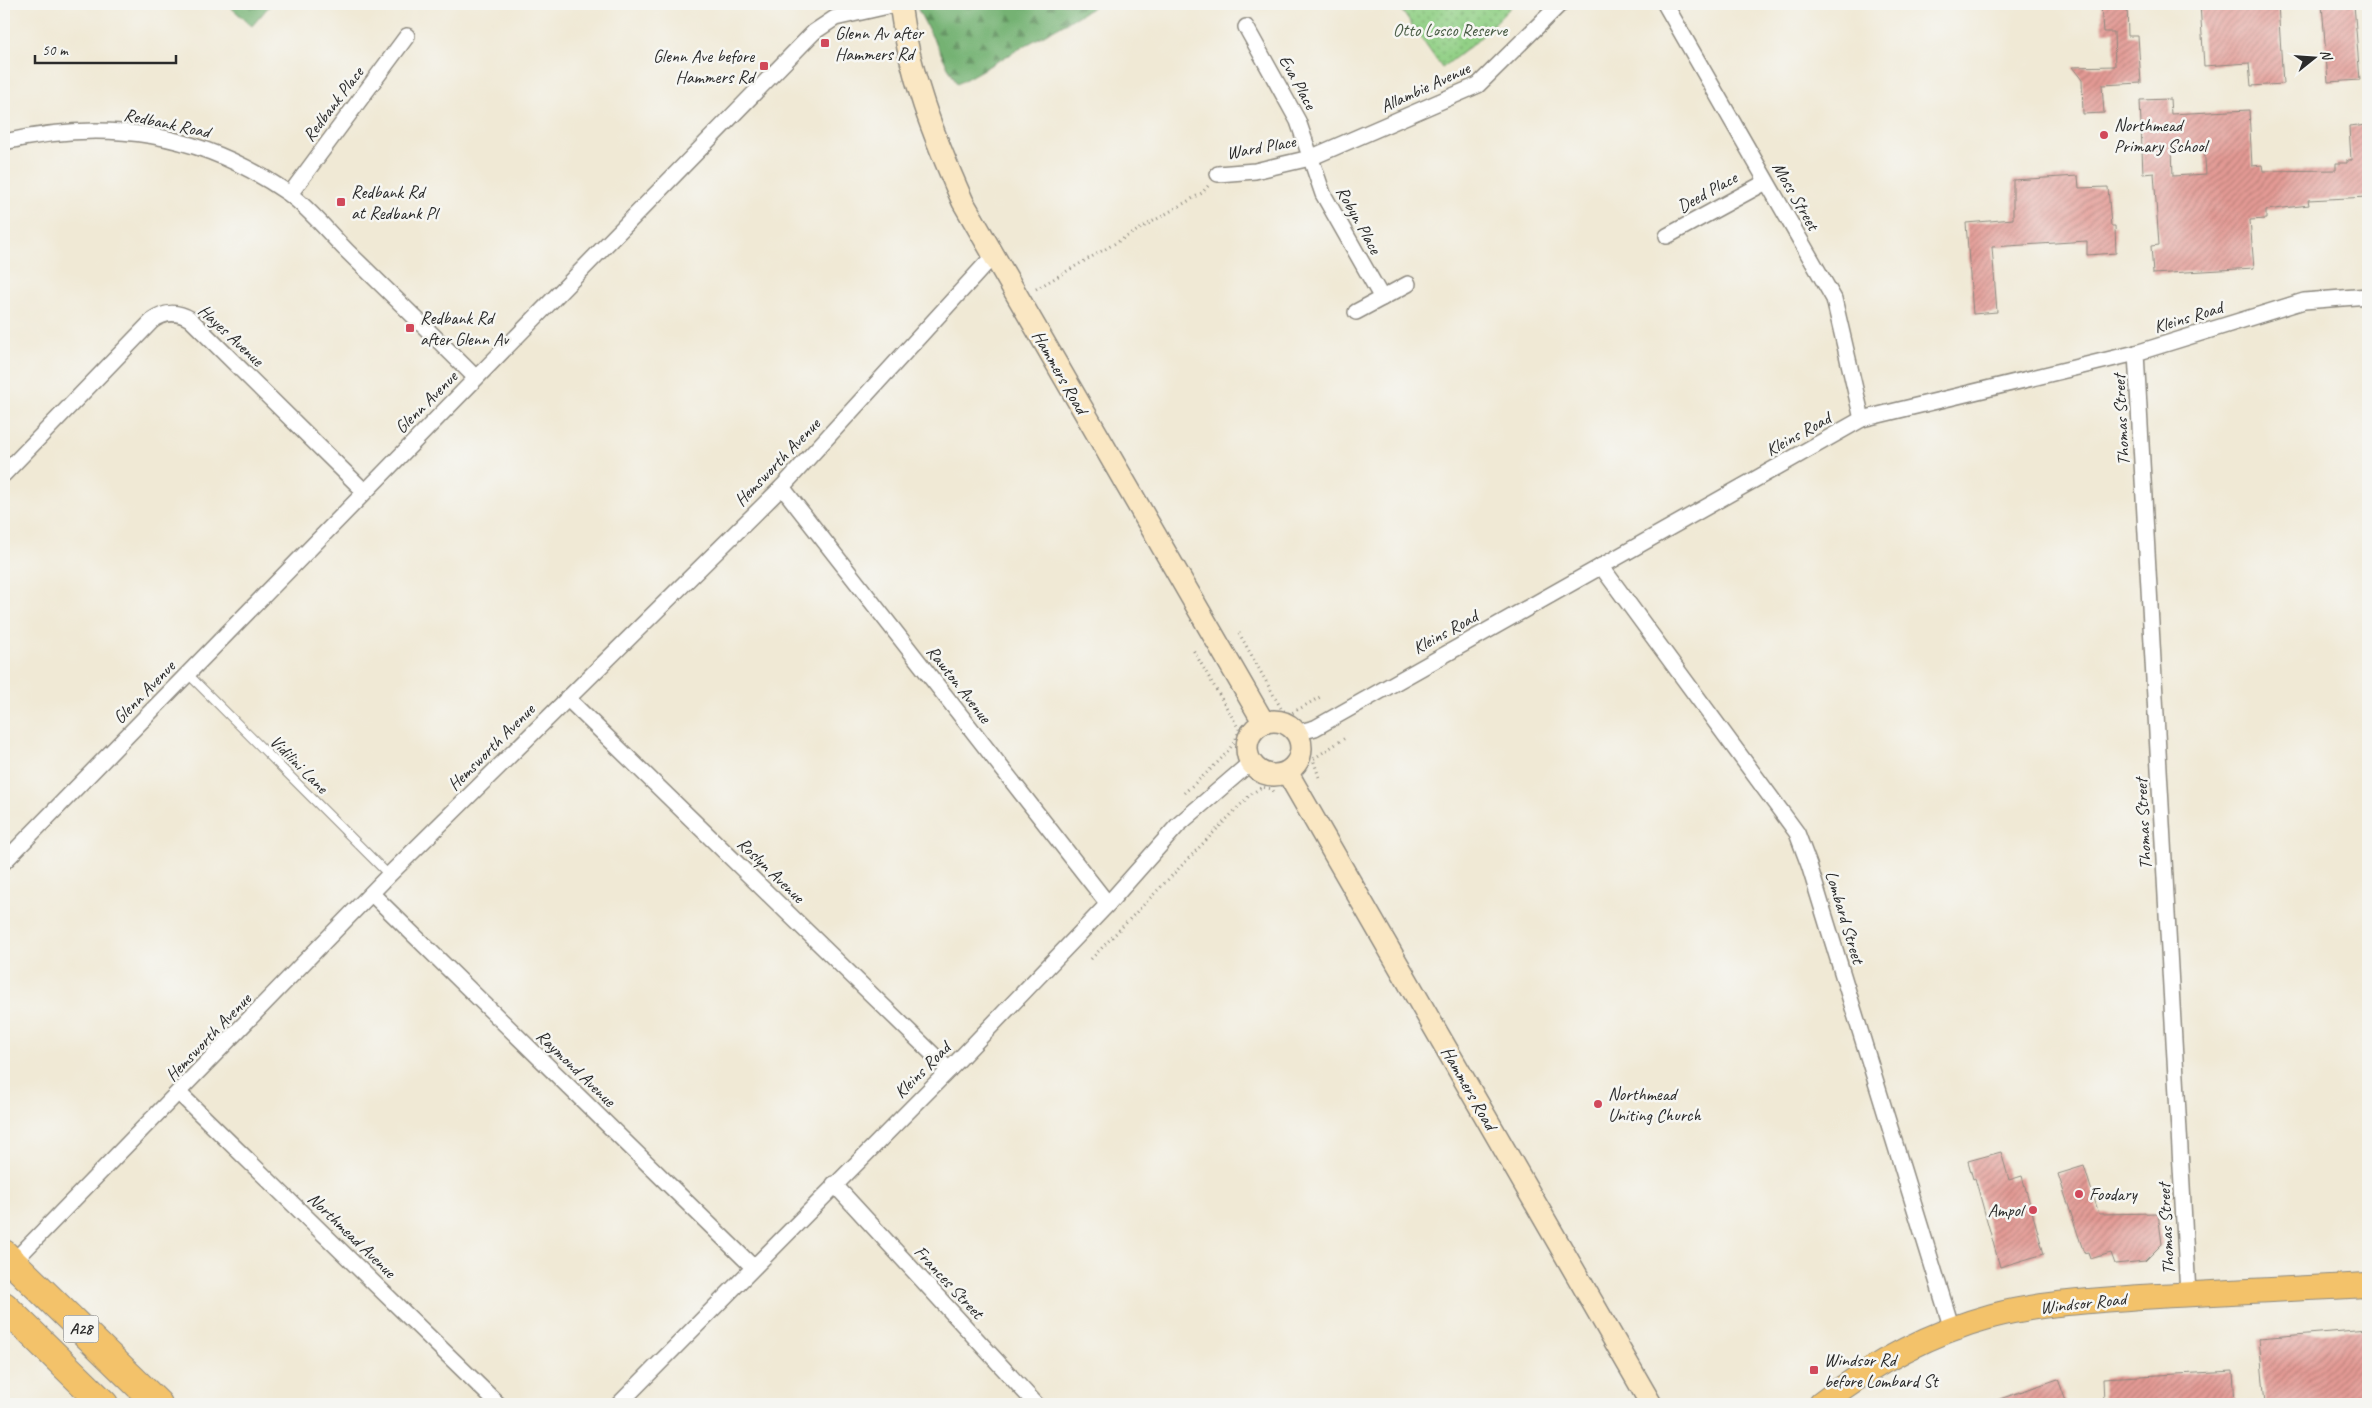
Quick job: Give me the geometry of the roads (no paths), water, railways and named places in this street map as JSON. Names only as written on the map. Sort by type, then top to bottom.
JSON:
[{"type":"highway","name":"A28","points":[[8,1258],[158,1404]]},
{"type":"highway","name":"A28","points":[[4,1306],[104,1404]]},
{"type":"main road","name":"Windsor Road","points":[[1821,1404],[1856,1377],[1904,1351],[1952,1329],[1991,1316],[2058,1303],[2368,1285]]},
{"type":"street","name":"Hammers Road","points":[[898,4],[910,66],[928,118],[963,202],[1264,723]]},
{"type":"street","name":"Glenn Avenue","points":[[4,862],[814,32],[835,18],[898,4]]},
{"type":"street","name":"Allambie Avenue","points":[[1310,158],[1478,85],[1560,4]]},
{"type":"street","name":"Moss Street","points":[[1665,4],[1834,299],[1862,419]]},
{"type":"street","name":"Eva Place","points":[[1246,27],[1298,121],[1310,158]]},
{"type":"street","name":"Redbank Place","points":[[290,194],[407,36]]},
{"type":"street","name":"Redbank Road","points":[[4,142],[47,133],[92,129],[159,136],[222,155],[290,194],[476,378]]},
{"type":"street","name":"Ward Place","points":[[1218,174],[1255,171],[1310,158]]},
{"type":"street","name":"Robyn Place","points":[[1310,158],[1323,194],[1382,298]]},
{"type":"street","name":"Deed Place","points":[[1667,236],[1766,182]]},
{"type":"street","name":"Hemsworth Avenue","points":[[8,1258],[179,1093],[373,895],[389,875],[782,487],[993,256]]},
{"type":"street","points":[[1356,312],[1408,284]]},
{"type":"street","name":"Kleins Road","points":[[1296,734],[1315,728],[1862,419],[2136,353],[2304,301],[2368,296]]},
{"type":"street","name":"Hayes Avenue","points":[[4,474],[152,321],[161,316],[174,313],[190,319],[364,491]]},
{"type":"street","name":"Thomas Street","points":[[2136,353],[2188,1294]]},
{"type":"street","name":"Rawton Avenue","points":[[782,487],[1108,904]]},
{"type":"street","name":"Lombard Street","points":[[1601,566],[1797,833],[1812,872],[1952,1329]]},
{"type":"street","name":"Roslyn Avenue","points":[[567,698],[949,1070]]},
{"type":"street","points":[[1278,721],[1292,728],[1300,742],[1299,759],[1287,772],[1271,776],[1256,769],[1250,763],[1247,756],[1248,739],[1251,732],[1264,723],[1278,721]]},
{"type":"street","name":"Kleins Road","points":[[619,1404],[834,1184],[949,1070],[1108,904],[1178,825],[1250,763]]},
{"type":"street","name":"Hammers Road","points":[[1287,772],[1651,1404]]},
{"type":"street","name":"Raymond Avenue","points":[[373,895],[753,1268]]},
{"type":"street","name":"Northmead Avenue","points":[[179,1093],[498,1404]]},
{"type":"street","name":"Frances Street","points":[[834,1184],[1036,1404]]},
{"type":"lane","name":"Vidilini Lane","points":[[188,674],[389,875]]},
{"type":"place","name":"Glenn Av after Hammers Rd","points":[[825,43]]},
{"type":"place","name":"Glenn Ave before Hammers Rd","points":[[764,66]]},
{"type":"place","name":"Northmead Primary School","points":[[2104,135]]},
{"type":"place","name":"Redbank Rd at Redbank Pl","points":[[341,202]]},
{"type":"place","name":"Redbank Rd after Glenn Av","points":[[410,328]]},
{"type":"place","name":"Northmead Uniting Church","points":[[1598,1104]]},
{"type":"place","name":"Foodary","points":[[2079,1194]]},
{"type":"place","name":"Ampol","points":[[2033,1210]]},
{"type":"place","name":"Windsor Rd before Lombard St","points":[[1814,1370]]},
{"type":"park label","name":"Otto Losco Reserve","points":[[1450,30]]}]
